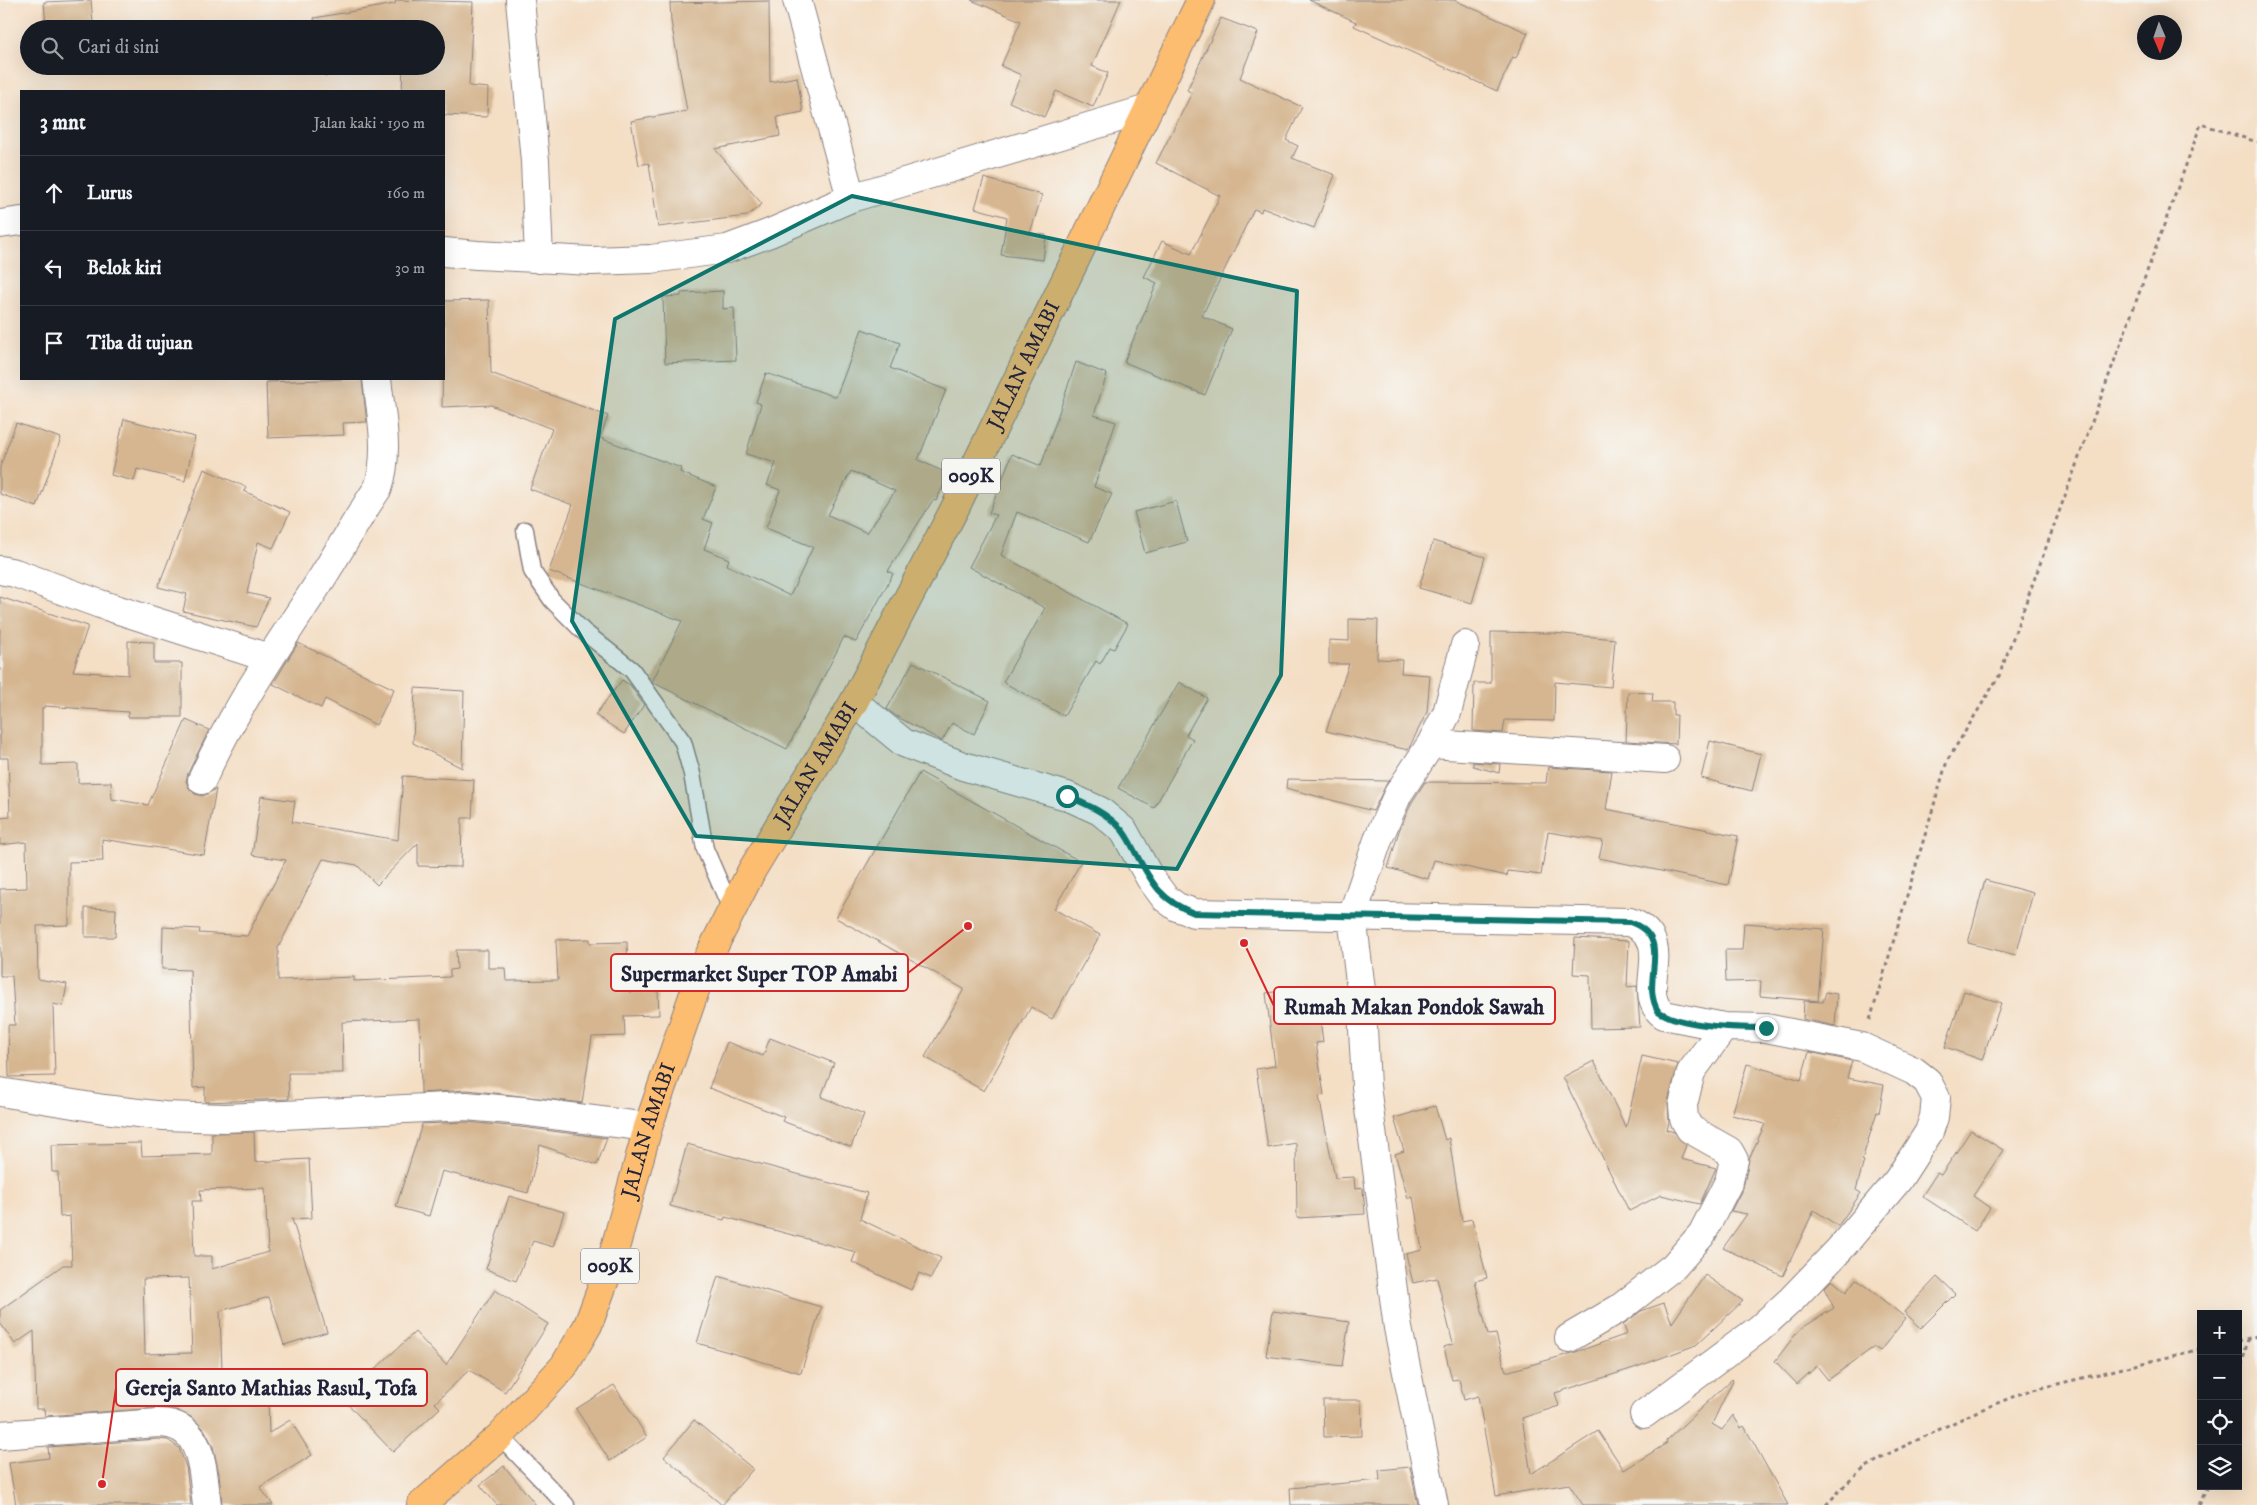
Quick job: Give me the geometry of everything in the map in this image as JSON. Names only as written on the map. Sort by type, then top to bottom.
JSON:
[{"type":"main road","name":"JALAN AMABI","points":[[421,1505],[500,1436],[564,1366],[588,1325],[610,1263],[648,1127],[702,970],[752,870],[854,702],[956,506],[1201,0]]},
{"type":"street","points":[[520,0],[535,161],[539,259]]},
{"type":"street","points":[[797,0],[851,198]]},
{"type":"street","points":[[445,252],[592,261],[651,259],[727,249],[770,233],[851,198],[1148,109]]},
{"type":"street","points":[[0,224],[20,221]]},
{"type":"street","points":[[202,780],[221,738],[269,658],[378,488],[383,471],[384,454],[377,380]]},
{"type":"street","points":[[0,570],[16,573],[100,604],[269,658]]},
{"type":"street","points":[[1434,1505],[1398,1328],[1366,1086],[1360,990],[1352,916],[1379,837],[1398,794],[1431,744],[1447,713],[1465,645]]},
{"type":"street","points":[[854,702],[904,743],[963,766],[1067,796],[1100,810],[1124,831],[1150,878],[1165,898],[1177,907],[1194,913],[1630,922],[1642,926],[1650,935],[1654,946],[1653,997],[1658,1011],[1676,1019],[1724,1027],[1766,1028],[1862,1047],[1914,1071],[1928,1081],[1936,1098],[1934,1117],[1929,1132],[1898,1180],[1839,1250],[1792,1300],[1759,1329],[1644,1414]]},
{"type":"street","points":[[1431,744],[1665,759]]},
{"type":"street","points":[[1569,1338],[1620,1308],[1674,1266],[1702,1234],[1729,1181],[1734,1160],[1729,1151],[1690,1129],[1684,1119],[1683,1105],[1691,1072],[1724,1027]]},
{"type":"street","points":[[0,1092],[104,1109],[164,1116],[226,1118],[466,1106],[648,1127]]},
{"type":"street","points":[[0,1434],[158,1423],[170,1423],[179,1426],[196,1442],[207,1505]]},
{"type":"lane","points":[[525,530],[532,571],[552,600],[583,631],[632,670],[683,742],[692,774],[705,849],[732,911]]},
{"type":"lane","points":[[500,1436],[566,1505]]},
{"type":"path","points":[[1862,1047],[1947,761],[1999,676],[2201,124],[2257,142]]},
{"type":"path","points":[[2242,1340],[2257,1336]]},
{"type":"path","points":[[2242,1364],[2248,1338]]},
{"type":"path","points":[[1826,1505],[1846,1482],[1865,1468],[1890,1453],[1978,1411],[2025,1392],[2197,1350]]},
{"type":"path","points":[[2199,1505],[2206,1490]]},
{"type":"highlighted area","points":[[852,196],[1297,291],[1281,675],[1177,869],[696,836],[572,621],[615,319]]},
{"type":"building","points":[[91,0],[93,20],[46,20],[44,2]]},
{"type":"building","points":[[396,0],[473,2],[469,86],[488,88],[487,117],[445,115],[445,90],[402,90],[403,75],[445,75],[445,20],[314,20],[314,18],[395,4]]},
{"type":"building","points":[[971,0],[1121,0],[1092,66],[1108,73],[1093,107],[1056,91],[1044,117],[1009,102],[1021,75],[1001,66],[1021,21]]},
{"type":"building","points":[[1309,0],[1454,0],[1528,33],[1516,58],[1513,57],[1497,91],[1354,26],[1356,22]]},
{"type":"building","points":[[769,1],[770,82],[797,77],[803,112],[777,117],[780,136],[715,149],[762,204],[747,216],[658,227],[649,163],[639,165],[631,121],[687,111],[671,21],[670,3]]},
{"type":"building","points":[[1221,18],[1258,32],[1240,78],[1302,107],[1286,140],[1298,146],[1292,158],[1335,175],[1314,228],[1262,208],[1261,212],[1254,209],[1202,316],[1232,329],[1205,395],[1124,362],[1157,283],[1144,277],[1162,241],[1191,254],[1220,196],[1156,163],[1192,93],[1187,90]]},
{"type":"building","points":[[984,178],[1042,195],[1030,233],[1046,235],[1043,260],[1001,255],[1007,217],[975,208]]},
{"type":"building","points":[[723,291],[723,309],[734,308],[736,360],[665,363],[663,297],[681,296],[681,293]]},
{"type":"building","points":[[489,300],[491,373],[608,416],[600,438],[681,468],[680,472],[716,487],[703,519],[713,523],[704,549],[729,559],[727,565],[790,596],[813,547],[766,528],[780,490],[767,485],[776,463],[746,454],[761,404],[756,402],[766,373],[836,397],[862,329],[900,343],[890,368],[946,390],[918,460],[949,474],[936,501],[933,500],[888,571],[893,574],[856,642],[844,637],[787,749],[652,682],[682,621],[549,571],[573,505],[530,489],[552,429],[491,405],[442,407],[443,380],[445,380],[445,301]],"holes":[[[851,471],[895,491],[867,533],[828,515]]]},
{"type":"building","points":[[1076,362],[1107,374],[1094,415],[1116,422],[1094,487],[1112,494],[1089,542],[1017,512],[1001,555],[1128,624],[1114,649],[1110,647],[1100,664],[1096,661],[1064,716],[1003,682],[1045,608],[969,567],[996,515],[989,513],[1012,454],[1041,466]]},
{"type":"building","points":[[362,380],[367,422],[343,423],[344,435],[268,438],[266,382]]},
{"type":"building","points":[[124,419],[195,437],[185,481],[137,469],[134,481],[111,475]]},
{"type":"building","points":[[16,423],[61,438],[37,507],[0,494],[0,467]]},
{"type":"building","points":[[204,469],[246,487],[244,491],[290,512],[273,548],[258,542],[247,593],[269,598],[256,627],[183,611],[187,594],[158,587]]},
{"type":"building","points":[[1176,501],[1187,542],[1145,553],[1134,512]]},
{"type":"building","points":[[1433,541],[1485,557],[1472,603],[1419,588]]},
{"type":"building","points":[[0,597],[88,626],[73,671],[128,675],[128,641],[154,642],[154,663],[182,663],[182,717],[128,717],[128,712],[44,706],[42,708],[42,765],[78,764],[78,783],[111,782],[112,799],[148,805],[186,720],[209,730],[188,773],[186,781],[189,788],[195,794],[203,796],[216,789],[204,855],[102,839],[103,861],[69,862],[69,925],[37,926],[38,979],[67,984],[63,1006],[53,1004],[55,1076],[9,1077],[8,1025],[15,1025],[12,976],[0,976],[0,889],[27,888],[26,842],[0,845],[0,818],[10,817],[8,758],[0,758]]},
{"type":"building","points":[[1349,619],[1378,620],[1377,659],[1402,660],[1401,673],[1430,675],[1427,712],[1408,750],[1326,731],[1349,664],[1329,664],[1329,640],[1349,641]]},
{"type":"building","points":[[1491,632],[1553,633],[1615,639],[1611,687],[1555,682],[1554,721],[1505,720],[1503,733],[1473,731],[1474,683],[1491,683]]},
{"type":"building","points":[[298,643],[394,689],[376,725],[325,699],[321,708],[273,684]]},
{"type":"building","points":[[913,662],[990,701],[974,734],[952,723],[942,741],[896,716],[887,709]]},
{"type":"building","points":[[622,680],[630,685],[644,705],[624,734],[595,715]]},
{"type":"building","points":[[1179,682],[1207,698],[1186,735],[1193,739],[1154,808],[1118,788]]},
{"type":"building","points":[[415,688],[464,691],[462,768],[413,743]]},
{"type":"building","points":[[1628,692],[1653,693],[1652,702],[1673,702],[1673,715],[1677,715],[1676,744],[1626,741]]},
{"type":"building","points":[[1710,741],[1761,754],[1752,791],[1701,778]]},
{"type":"building","points":[[1473,762],[1500,764],[1499,773],[1473,766]]},
{"type":"building","points":[[1548,767],[1612,771],[1606,809],[1738,836],[1728,885],[1599,858],[1603,841],[1548,832],[1541,875],[1508,871],[1507,876],[1434,860],[1428,879],[1388,868],[1399,831],[1412,802],[1425,782],[1546,783]]},
{"type":"building","points":[[920,772],[1081,862],[1054,909],[1100,935],[1052,1019],[1031,1007],[984,1091],[925,1057],[964,989],[836,918]]},
{"type":"building","points":[[403,776],[474,780],[472,818],[462,818],[461,867],[418,866],[418,843],[377,885],[357,865],[323,859],[278,948],[278,980],[354,977],[354,981],[450,977],[450,970],[457,969],[456,950],[488,950],[488,968],[505,968],[506,981],[558,980],[556,940],[590,939],[590,943],[627,942],[629,992],[658,991],[659,1015],[624,1016],[625,1036],[592,1037],[582,1103],[467,1090],[421,1093],[420,1019],[342,1022],[343,1073],[288,1073],[289,1099],[205,1102],[205,1087],[193,1088],[190,970],[162,969],[163,927],[200,929],[199,933],[247,936],[286,860],[252,855],[261,796],[295,801],[292,822],[398,840]]},
{"type":"building","points":[[1287,779],[1388,781],[1373,811],[1286,788]]},
{"type":"building","points":[[1985,880],[2033,893],[2016,955],[1968,943]]},
{"type":"building","points":[[85,908],[116,909],[115,937],[85,937]]},
{"type":"building","points":[[1744,923],[1824,929],[1818,1001],[1760,996],[1761,981],[1726,982],[1725,950],[1742,950]]},
{"type":"building","points":[[1575,938],[1629,941],[1627,987],[1637,986],[1640,1027],[1591,1028],[1590,975],[1573,974]]},
{"type":"building","points":[[1316,987],[1323,1042],[1316,1043],[1324,1095],[1319,1096],[1335,1178],[1354,1177],[1355,1189],[1363,1188],[1365,1214],[1297,1218],[1296,1143],[1268,1148],[1256,1069],[1275,1066],[1266,993]]},
{"type":"building","points":[[1964,991],[2001,1003],[1982,1060],[1945,1047]]},
{"type":"building","points":[[1826,992],[1837,994],[1835,1026],[1803,1019],[1804,1001],[1823,1002]]},
{"type":"building","points":[[770,1038],[834,1063],[821,1097],[864,1114],[851,1147],[782,1121],[784,1117],[709,1088],[727,1042],[763,1056]]},
{"type":"building","points":[[1809,1052],[1852,1061],[1847,1078],[1884,1085],[1879,1113],[1877,1112],[1862,1160],[1864,1161],[1856,1190],[1861,1193],[1838,1226],[1814,1210],[1783,1276],[1723,1248],[1747,1214],[1731,1211],[1743,1188],[1749,1159],[1765,1124],[1732,1115],[1747,1064],[1801,1080]]},
{"type":"building","points":[[1642,1056],[1678,1064],[1668,1102],[1669,1122],[1667,1130],[1674,1132],[1686,1145],[1681,1159],[1716,1168],[1700,1204],[1661,1195],[1629,1211],[1563,1077],[1594,1061],[1626,1128]]},
{"type":"building","points":[[1435,1106],[1445,1140],[1449,1138],[1462,1221],[1472,1219],[1487,1278],[1475,1281],[1488,1335],[1496,1334],[1506,1372],[1576,1352],[1627,1334],[1623,1324],[1641,1311],[1664,1303],[1672,1323],[1705,1275],[1743,1301],[1696,1345],[1634,1368],[1555,1393],[1559,1406],[1522,1418],[1531,1474],[1598,1431],[1624,1470],[1667,1443],[1666,1441],[1732,1379],[1712,1424],[1722,1430],[1733,1415],[1741,1428],[1744,1426],[1788,1505],[1583,1505],[1569,1484],[1496,1496],[1478,1396],[1464,1400],[1459,1379],[1452,1380],[1444,1347],[1453,1344],[1437,1278],[1413,1283],[1406,1254],[1422,1250],[1413,1197],[1408,1198],[1395,1154],[1404,1151],[1394,1118]]},
{"type":"building","points":[[466,1122],[607,1138],[597,1165],[540,1145],[528,1193],[442,1171],[429,1216],[396,1207],[422,1124]]},
{"type":"building","points":[[1971,1130],[2003,1150],[1973,1196],[1990,1208],[1975,1231],[1922,1196],[1937,1173],[1941,1175]]},
{"type":"building","points":[[254,1132],[255,1162],[309,1159],[312,1218],[292,1219],[327,1332],[284,1345],[269,1297],[220,1311],[222,1370],[267,1369],[269,1433],[290,1420],[312,1455],[260,1487],[273,1505],[222,1505],[219,1474],[213,1446],[204,1429],[191,1417],[176,1410],[160,1408],[45,1416],[44,1409],[36,1409],[34,1331],[15,1344],[0,1323],[0,1310],[63,1265],[72,1265],[70,1216],[60,1217],[58,1172],[52,1172],[51,1145],[141,1143],[142,1156],[212,1154],[212,1133]],"holes":[[[265,1188],[268,1252],[212,1269],[212,1256],[194,1256],[192,1201],[201,1201],[200,1190]],[[189,1278],[192,1353],[145,1354],[143,1279]]]},
{"type":"building","points":[[687,1144],[867,1193],[860,1219],[941,1258],[931,1278],[919,1273],[911,1290],[852,1262],[856,1252],[725,1217],[724,1220],[670,1206]]},
{"type":"building","points":[[509,1196],[564,1212],[553,1247],[533,1241],[516,1281],[486,1269]]},
{"type":"building","points":[[718,1276],[821,1307],[801,1373],[697,1343]]},
{"type":"building","points":[[1937,1277],[1955,1294],[1921,1328],[1904,1312]]},
{"type":"building","points":[[1856,1279],[1906,1318],[1880,1351],[1874,1347],[1828,1380],[1817,1366],[1797,1384],[1775,1361],[1799,1330],[1834,1308],[1824,1288],[1832,1280],[1846,1292]]},
{"type":"building","points":[[495,1290],[548,1324],[505,1392],[469,1370],[435,1403],[440,1408],[393,1452],[343,1399],[415,1332],[446,1365]]},
{"type":"building","points":[[1273,1311],[1349,1322],[1342,1366],[1266,1356]]},
{"type":"building","points":[[614,1385],[647,1437],[610,1461],[576,1409]]},
{"type":"building","points":[[1323,1400],[1361,1400],[1362,1436],[1324,1437]]},
{"type":"building","points":[[694,1420],[753,1469],[722,1505],[664,1457]]},
{"type":"building","points":[[158,1439],[168,1440],[179,1448],[186,1467],[191,1505],[16,1505],[9,1463],[49,1458],[48,1447]]},
{"type":"building","points":[[504,1466],[536,1505],[497,1505],[480,1485]]},
{"type":"building","points":[[1410,1467],[1418,1505],[1291,1505],[1290,1488],[1380,1480],[1379,1470]]},
{"type":"place","name":"Supermarket Super TOP Amabi","points":[[968,926]]},
{"type":"place","name":"Rumah Makan Pondok Sawah","points":[[1244,943]]},
{"type":"place","name":"Gereja Santo Mathias Rasul, Tofa","points":[[102,1484]]},
{"type":"route","points":[[1067,796],[1100,810],[1124,831],[1150,878],[1165,898],[1177,907],[1194,913],[1618,920],[1630,922],[1642,926],[1650,935],[1654,946],[1653,997],[1658,1011],[1676,1019],[1724,1027],[1766,1028]]}]
